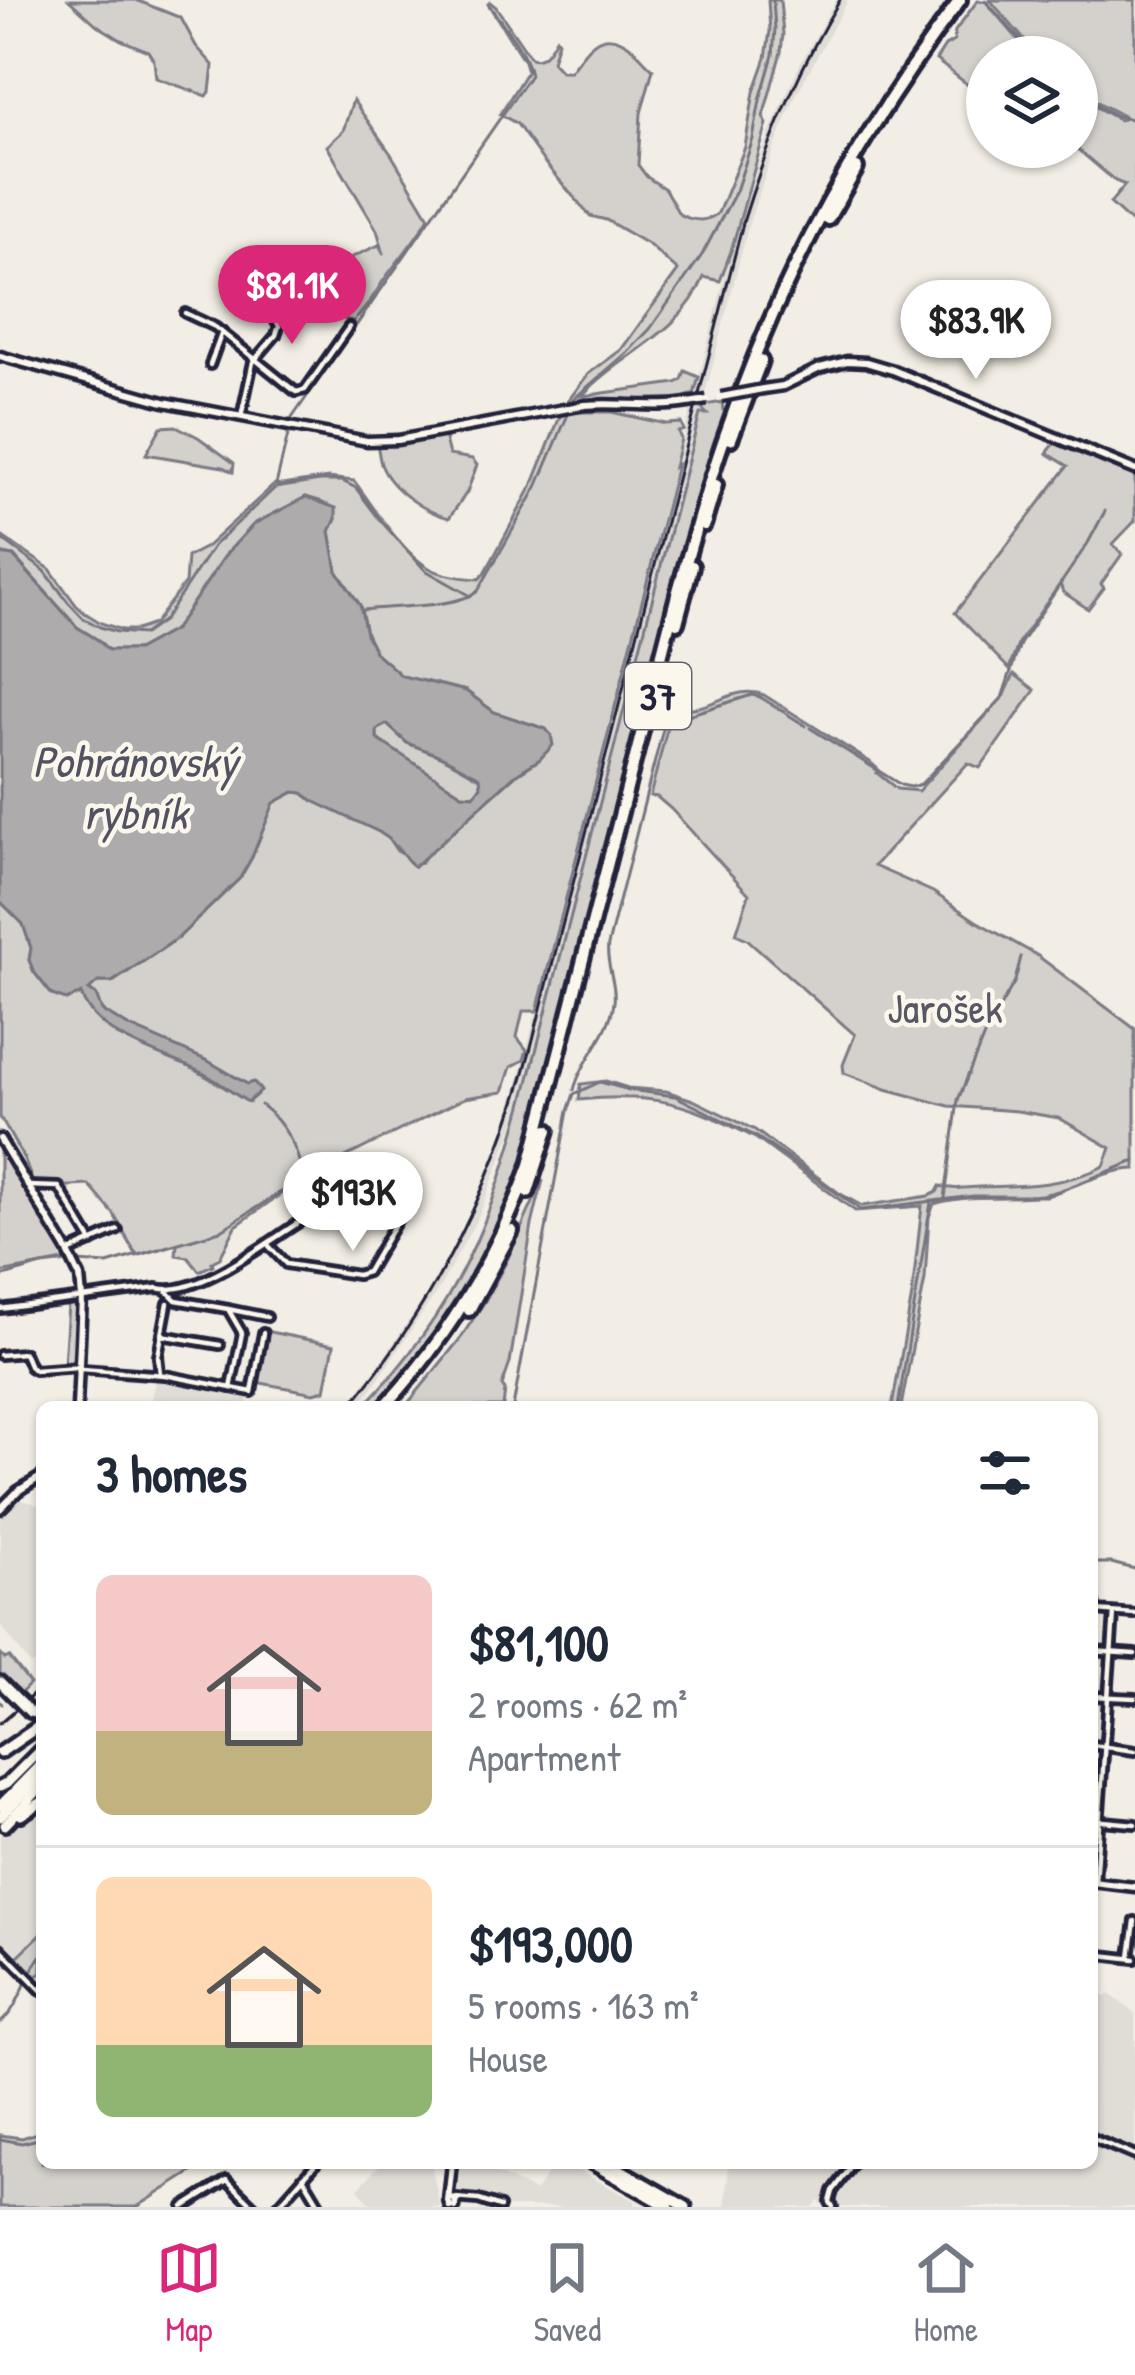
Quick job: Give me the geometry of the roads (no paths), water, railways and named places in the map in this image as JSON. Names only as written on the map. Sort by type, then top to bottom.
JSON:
[{"type":"highway","name":"37","points":[[389,1401],[468,1298],[524,1182],[684,568],[749,370],[834,192],[884,108],[965,0]]},
{"type":"highway","name":"37","points":[[399,1401],[446,1344],[478,1295],[506,1245],[533,1177],[696,552],[758,368],[853,173],[965,0]]},
{"type":"main road","points":[[0,1682],[36,1715]]},
{"type":"main road","points":[[0,1753],[36,1719]]},
{"type":"main road","points":[[0,1787],[36,1754]]},
{"type":"main road","points":[[0,1806],[36,1768]]},
{"type":"main road","points":[[2,1824],[36,1782]]},
{"type":"main road","points":[[2,1824],[36,1792]]},
{"type":"main road","points":[[2,1824],[36,1805]]},
{"type":"main road","points":[[602,2169],[669,2207]]},
{"type":"main road","points":[[619,2169],[686,2207]]},
{"type":"street","points":[[241,417],[255,359],[279,326],[274,316],[254,305]]},
{"type":"street","points":[[185,313],[222,332],[296,392],[303,391],[349,327]]},
{"type":"street","points":[[210,365],[222,332]]},
{"type":"street","points":[[0,356],[164,402],[355,440],[398,440],[570,407],[688,403],[795,381],[832,363],[866,362],[1131,469]]},
{"type":"street","points":[[0,1139],[80,1277],[77,1401]]},
{"type":"street","points":[[0,1309],[166,1290],[200,1281],[254,1254],[372,1181],[399,1216]]},
{"type":"street","points":[[27,1186],[58,1186],[92,1242]]},
{"type":"street","points":[[267,1244],[286,1264],[357,1275],[367,1272],[410,1198]]},
{"type":"street","points":[[334,1203],[344,1222]]},
{"type":"street","points":[[72,1259],[92,1242],[118,1230]]},
{"type":"street","points":[[166,1290],[176,1300],[267,1317]]},
{"type":"street","points":[[160,1374],[158,1356],[168,1303]]},
{"type":"street","points":[[228,1309],[242,1330],[231,1388]]},
{"type":"street","points":[[0,1355],[24,1353],[35,1370],[160,1374],[252,1392],[263,1333]]},
{"type":"street","points":[[162,1334],[220,1346]]},
{"type":"street","points":[[0,1509],[36,1480]]},
{"type":"street","points":[[1098,1611],[1135,1614]]},
{"type":"street","points":[[1098,1843],[1114,1613]]},
{"type":"street","points":[[1098,1651],[1135,1654]]},
{"type":"street","points":[[1098,1696],[1135,1699]]},
{"type":"street","points":[[1098,1746],[1135,1751]]},
{"type":"street","points":[[1101,1820],[1135,1825]]},
{"type":"street","points":[[1098,1883],[1135,1887]]},
{"type":"street","points":[[1098,1955],[1132,1958],[1135,1921]]},
{"type":"street","points":[[1,1950],[36,1985]]},
{"type":"street","points":[[1098,2141],[1135,2156]]},
{"type":"street","points":[[277,2207],[311,2169]]},
{"type":"street","points":[[451,2169],[453,2202],[473,2200],[500,2207]]},
{"type":"street","points":[[833,2207],[830,2197],[850,2169]]},
{"type":"street","points":[[304,2177],[321,2207]]},
{"type":"street","points":[[184,2207],[226,2180],[255,2207]]},
{"type":"water","name":"Pohránovský rybník","points":[[306,497],[336,508],[330,531],[337,571],[360,605],[375,652],[402,676],[466,691],[494,712],[546,729],[553,745],[414,867],[379,832],[294,792],[274,803],[240,878],[178,938],[112,982],[98,982],[89,990],[102,1011],[128,1026],[247,1084],[254,1082],[261,1091],[248,1102],[208,1076],[118,1035],[89,1010],[81,994],[66,1000],[52,995],[29,960],[31,948],[23,924],[0,901],[0,554],[13,556],[77,627],[108,650],[137,650],[175,629],[227,553],[254,524]],"holes":[[[387,724],[407,743],[480,777],[481,786],[474,795],[462,794],[377,739],[377,730]]]},
{"type":"waterway","points":[[363,610],[440,603],[478,591],[537,487],[575,398],[650,329],[702,255],[736,191],[773,55],[773,0]]},
{"type":"waterway","points":[[985,0],[1017,36]]},
{"type":"waterway","points":[[276,485],[292,418],[530,75],[519,48],[489,5]]},
{"type":"waterway","points":[[1098,106],[1135,120]]},
{"type":"waterway","points":[[0,538],[45,571],[83,618],[117,632],[144,634],[164,620],[214,545],[275,488],[342,481],[356,488],[425,570],[471,596]]},
{"type":"waterway","points":[[810,728],[901,785],[921,784],[1002,698],[1020,644],[1105,511]]},
{"type":"waterway","points":[[574,1090],[611,1014],[614,995],[608,945],[664,725],[752,695],[806,726]]},
{"type":"waterway","points":[[945,1198],[958,1100],[986,1031],[1015,981],[1021,957]]},
{"type":"waterway","points":[[514,1401],[568,1111],[574,1094],[600,1082],[675,1096],[757,1137],[861,1210],[973,1196],[1047,1196],[1135,1161]]},
{"type":"waterway","points":[[78,1262],[107,1264],[220,1231],[304,1177],[289,1137],[261,1105]]},
{"type":"waterway","points":[[899,1401],[931,1202]]},
{"type":"waterway","points":[[0,1277],[68,1262]]},
{"type":"waterway","points":[[1098,1563],[1135,1569]]},
{"type":"waterway","points":[[0,2023],[36,1963]]},
{"type":"waterway","points":[[0,2139],[22,2143],[36,2140]]},
{"type":"railway","points":[[354,1401],[409,1326],[459,1239],[516,1100],[744,219],[785,106],[840,0]]},
{"type":"railway","points":[[0,1723],[36,1692]]},
{"type":"park label","name":"Jarošek","points":[[945,1008]]}]
